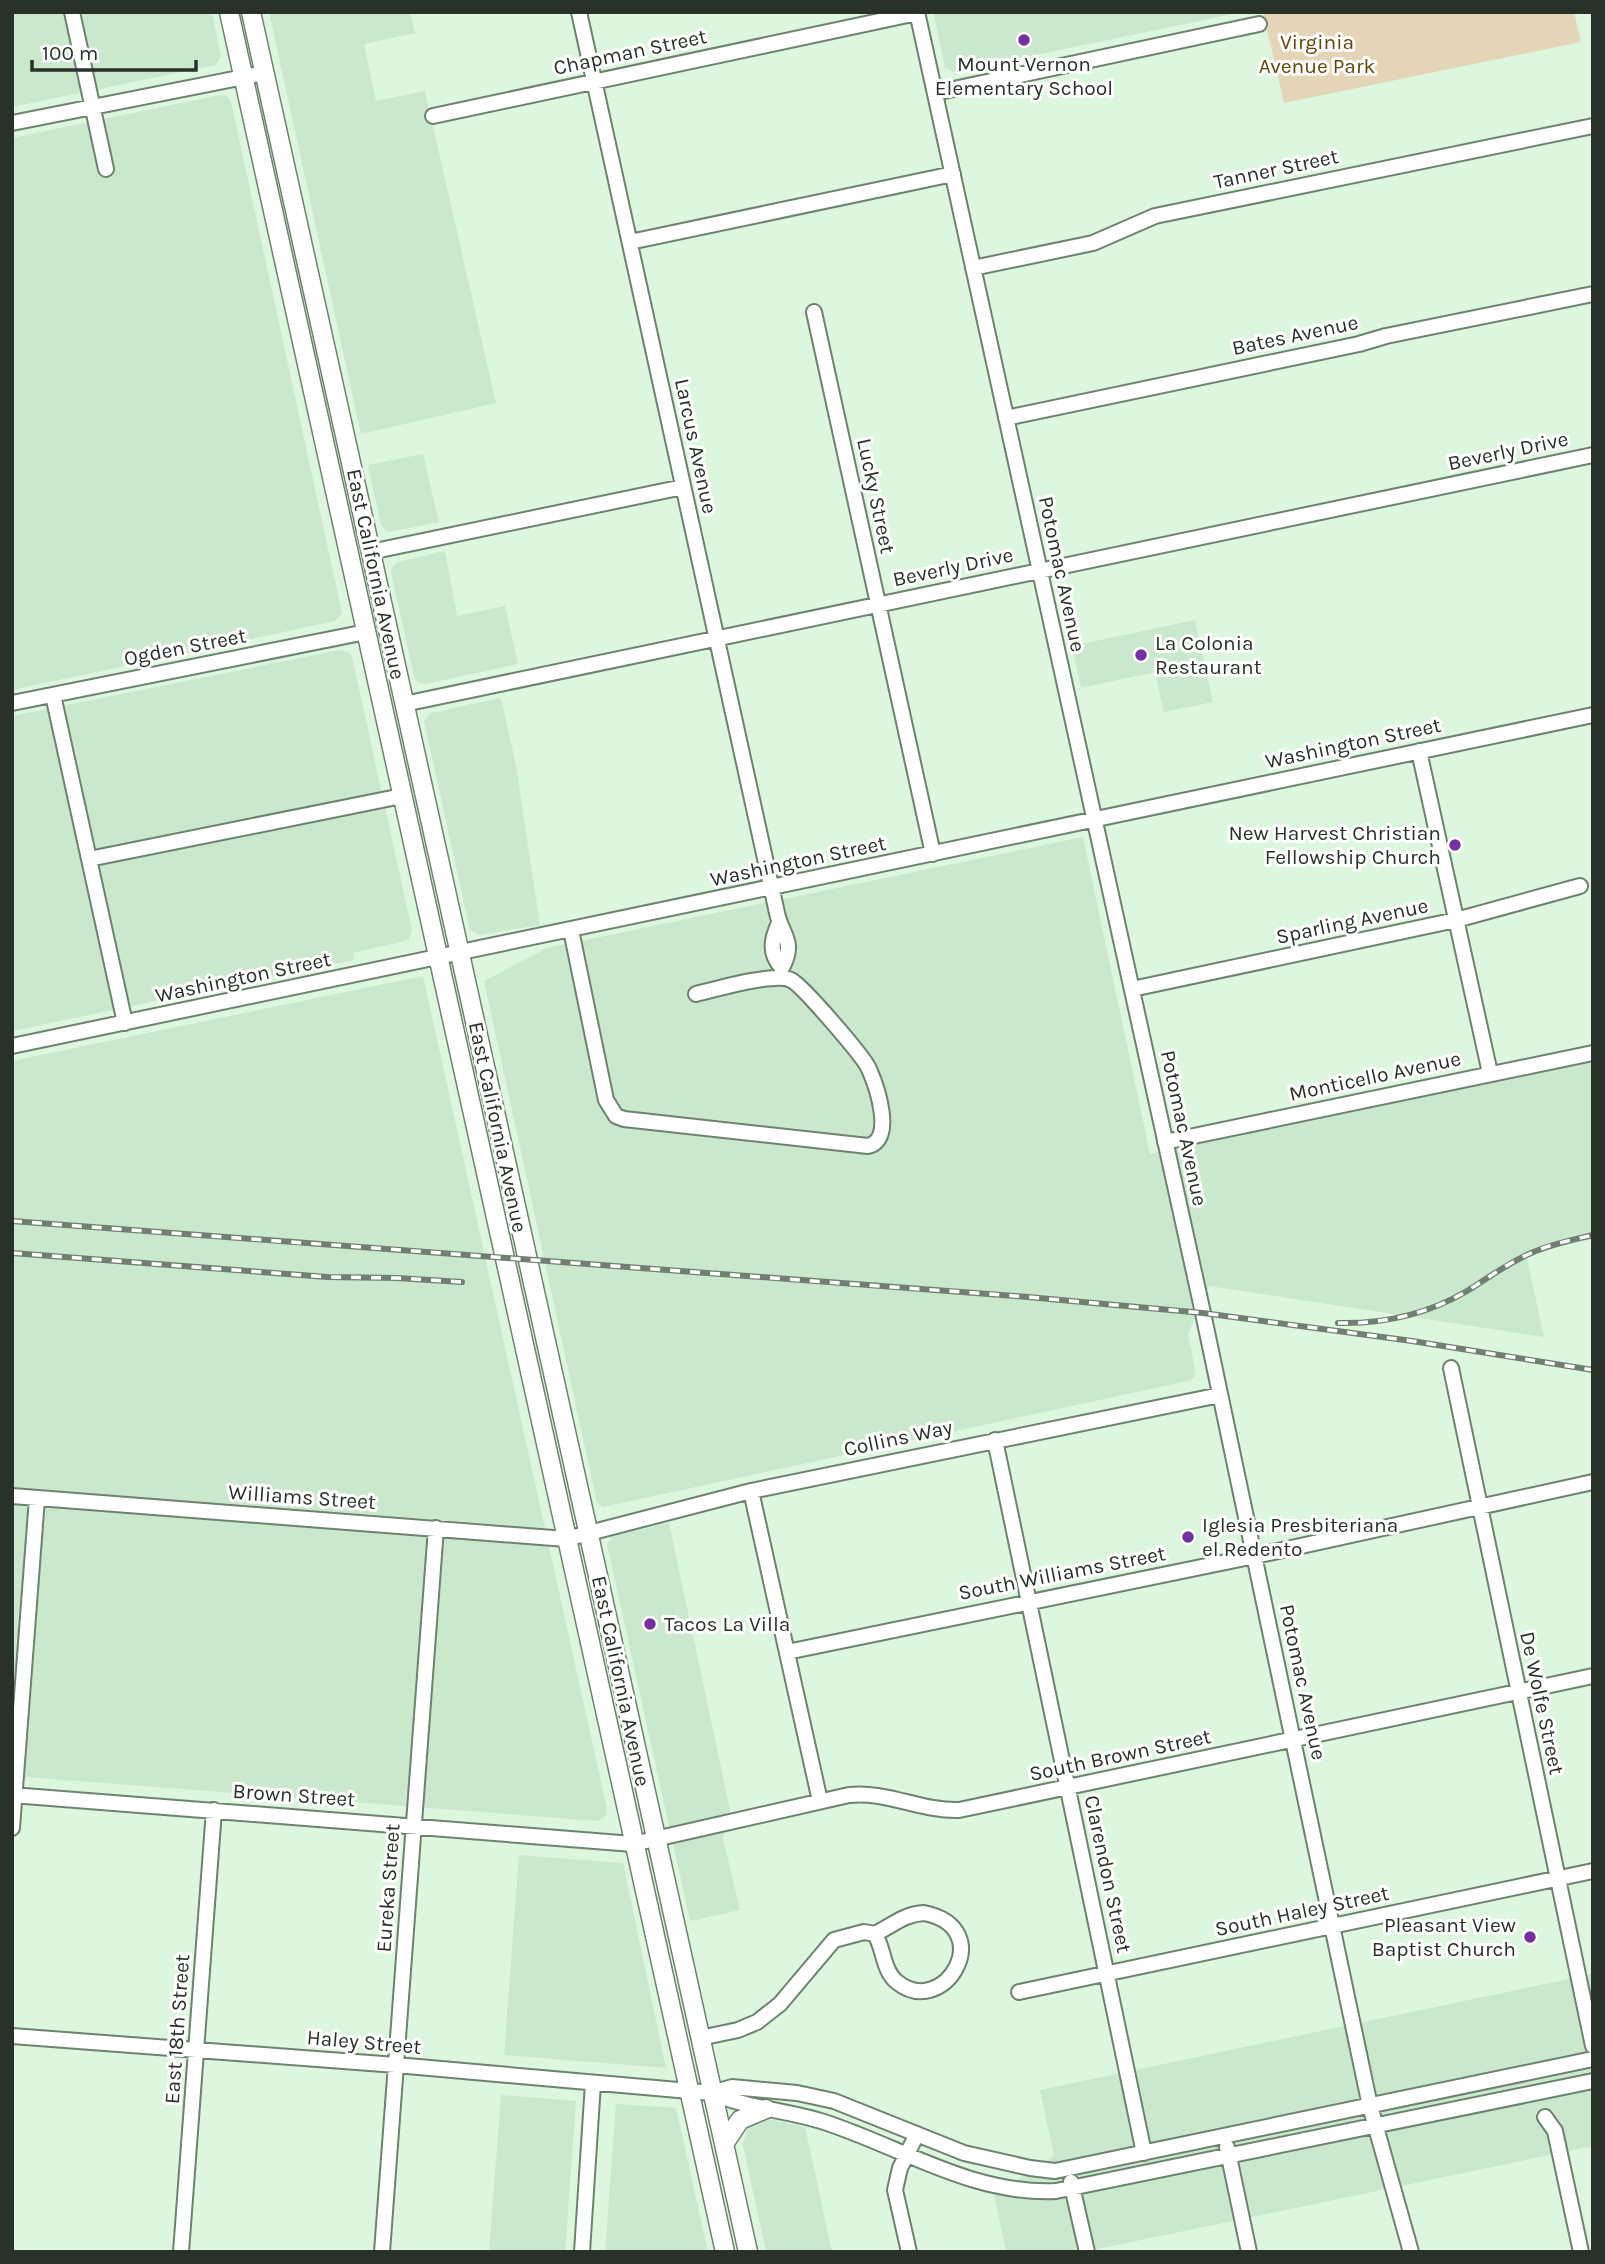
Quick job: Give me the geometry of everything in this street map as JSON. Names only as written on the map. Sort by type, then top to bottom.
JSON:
[{"type":"main road","name":"East California Avenue","points":[[229,12],[725,2252]]},
{"type":"main road","name":"East California Avenue","points":[[251,12],[748,2252]]},
{"type":"main road","points":[[310,378],[318,381],[324,389],[351,466]]},
{"type":"main road","points":[[329,464],[343,482],[356,540],[362,550],[370,552]]},
{"type":"main road","points":[[724,2144],[740,2120],[766,2109]]},
{"type":"street","points":[[72,12],[106,169]]},
{"type":"street","name":"Larcus Avenue","points":[[579,12],[779,923],[772,939],[772,949],[783,973]]},
{"type":"street","name":"Chapman Street","points":[[433,116],[917,12]]},
{"type":"street","name":"Potomac Avenue","points":[[917,12],[1166,1142],[1370,2106],[1411,2252]]},
{"type":"street","points":[[935,93],[1259,24]]},
{"type":"street","points":[[12,123],[264,73]]},
{"type":"street","name":"Tanner Street","points":[[973,268],[1093,243],[1155,216],[1593,126]]},
{"type":"street","points":[[631,242],[953,174]]},
{"type":"street","name":"Bates Avenue","points":[[1006,418],[1593,294]]},
{"type":"street","name":"Lucky Street","points":[[814,312],[933,854]]},
{"type":"street","name":"Beverly Drive","points":[[404,704],[1593,454]]},
{"type":"street","points":[[370,552],[683,487]]},
{"type":"street","name":"Ogden Street","points":[[12,703],[366,632]]},
{"type":"street","points":[[53,695],[125,1023]]},
{"type":"street","name":"Washington Street","points":[[12,1046],[1593,715]]},
{"type":"street","points":[[1419,751],[1490,1073]]},
{"type":"street","points":[[89,859],[402,796]]},
{"type":"street","name":"Sparling Avenue","points":[[1132,989],[1456,920],[1580,886]]},
{"type":"street","points":[[571,930],[606,1100],[616,1116],[868,1146],[875,1144],[882,1132],[883,1123],[869,1069],[794,981],[783,973],[696,994]]},
{"type":"street","name":"Monticello Avenue","points":[[1166,1142],[1593,1053]]},
{"type":"street","name":"De Wolfe Street","points":[[1451,1368],[1593,2046]]},
{"type":"street","name":"Collins Way","points":[[587,1533],[751,1491],[1220,1395]]},
{"type":"street","name":"Clarendon Street","points":[[995,1440],[1144,2153]]},
{"type":"street","name":"South Williams Street","points":[[786,1652],[1255,1556],[1593,1482]]},
{"type":"street","points":[[751,1491],[820,1801]]},
{"type":"street","name":"Williams Street","points":[[12,1496],[566,1539],[587,1533]]},
{"type":"street","points":[[12,1828],[37,1498]]},
{"type":"street","name":"Eureka Street","points":[[382,2252],[436,1528]]},
{"type":"street","name":"South Brown Street","points":[[656,1838],[849,1795],[878,1794],[926,1808],[959,1810],[1593,1676]]},
{"type":"street","name":"Brown Street","points":[[13,1795],[633,1844],[656,1838]]},
{"type":"street","name":"East 18th Street","points":[[181,2252],[214,1810]]},
{"type":"street","name":"South Haley Street","points":[[1019,1992],[1593,1871]]},
{"type":"street","points":[[700,2038],[738,2030],[757,2022],[780,2004],[834,1940],[864,1932],[875,1934],[908,1915],[925,1913],[941,1917],[953,1926],[958,1936],[961,1956],[959,1964],[949,1980],[941,1985],[929,1989],[908,1988],[891,1976],[875,1934]]},
{"type":"street","name":"Haley Street","points":[[12,2036],[396,2065],[712,2093]]},
{"type":"street","points":[[712,2093],[732,2087],[834,2101],[964,2153],[1055,2171],[1593,2059]]},
{"type":"street","points":[[712,2093],[735,2103],[819,2120],[945,2171],[988,2184],[1035,2192],[1072,2188],[1593,2081]]},
{"type":"street","points":[[582,2252],[593,2083]]},
{"type":"street","points":[[1545,2117],[1555,2131],[1581,2252]]},
{"type":"street","points":[[909,2252],[895,2190],[896,2180],[917,2134]]},
{"type":"street","points":[[1224,2137],[1249,2252]]},
{"type":"street","points":[[1068,2170],[1087,2252]]},
{"type":"shaded area","points":[[12,12],[212,12],[221,57],[215,65],[12,107]]},
{"type":"shaded area","points":[[269,12],[410,12],[415,33],[364,44],[376,101],[425,91],[496,403],[361,434]]},
{"type":"shaded area","name":"Mount Vernon Elementary School","points":[[933,12],[1243,12],[953,72],[945,67]]},
{"type":"shaded area","points":[[220,95],[227,96],[231,102],[342,613],[335,621],[12,690],[12,138]]},
{"type":"shaded area","points":[[423,454],[439,522],[388,532],[381,525],[368,465]]},
{"type":"shaded area","points":[[445,551],[457,616],[505,606],[518,664],[425,684],[418,682],[414,676],[391,573],[398,562]]},
{"type":"shaded area","points":[[1195,620],[1213,702],[1164,712],[1155,672],[1081,688],[1072,646]]},
{"type":"shaded area","points":[[340,650],[348,652],[352,657],[412,930],[409,940],[353,953],[354,960],[12,1031],[12,716]]},
{"type":"shaded area","points":[[501,698],[516,766],[540,925],[479,935],[470,930],[424,721],[431,713]]},
{"type":"shaded area","points":[[1083,837],[1150,1154],[1593,1061],[1593,1239],[1561,1246],[1527,1258],[1544,1337],[1209,1286],[1188,1334],[1195,1370],[1194,1377],[1188,1381],[603,1507],[597,1503],[484,981],[547,948]]},
{"type":"shaded area","points":[[423,976],[607,1809],[606,1816],[597,1821],[12,1776],[12,1061]]},
{"type":"shaded area","points":[[669,1523],[730,1810],[723,1839],[740,1910],[690,1921],[607,1544],[613,1536]]},
{"type":"shaded area","points":[[519,1855],[623,1863],[666,2068],[504,2055]]},
{"type":"shaded area","points":[[1593,1974],[1593,2146],[1083,2252],[1006,2252],[994,2195],[1054,2156],[1040,2090]]},
{"type":"shaded area","points":[[501,2095],[576,2101],[565,2252],[489,2252]]},
{"type":"shaded area","points":[[616,2104],[676,2108],[708,2252],[605,2252]]},
{"type":"shaded area","points":[[764,2118],[805,2127],[832,2252],[766,2252],[743,2145],[747,2129]]},
{"type":"green space","name":"Virginia Avenue Park","points":[[1263,12],[1574,12],[1581,42],[1284,103]]},
{"type":"railway","points":[[12,1221],[1028,1297],[1203,1313],[1412,1341],[1593,1370]]},
{"type":"railway","points":[[1338,1323],[1372,1322],[1437,1306],[1531,1253],[1593,1235]]},
{"type":"railway","points":[[12,1253],[327,1277],[462,1282]]},
{"type":"place","name":"Mount Vernon Elementary School","points":[[1024,40]]},
{"type":"place","name":"La Colonia Restaurant","points":[[1141,655]]},
{"type":"place","name":"New Harvest Christian Fellowship Church","points":[[1455,845]]},
{"type":"place","name":"Iglesia Presbiteriana el Redento","points":[[1188,1537]]},
{"type":"place","name":"Tacos La Villa","points":[[650,1624]]},
{"type":"place","name":"Pleasant View Baptist Church","points":[[1530,1937]]}]
